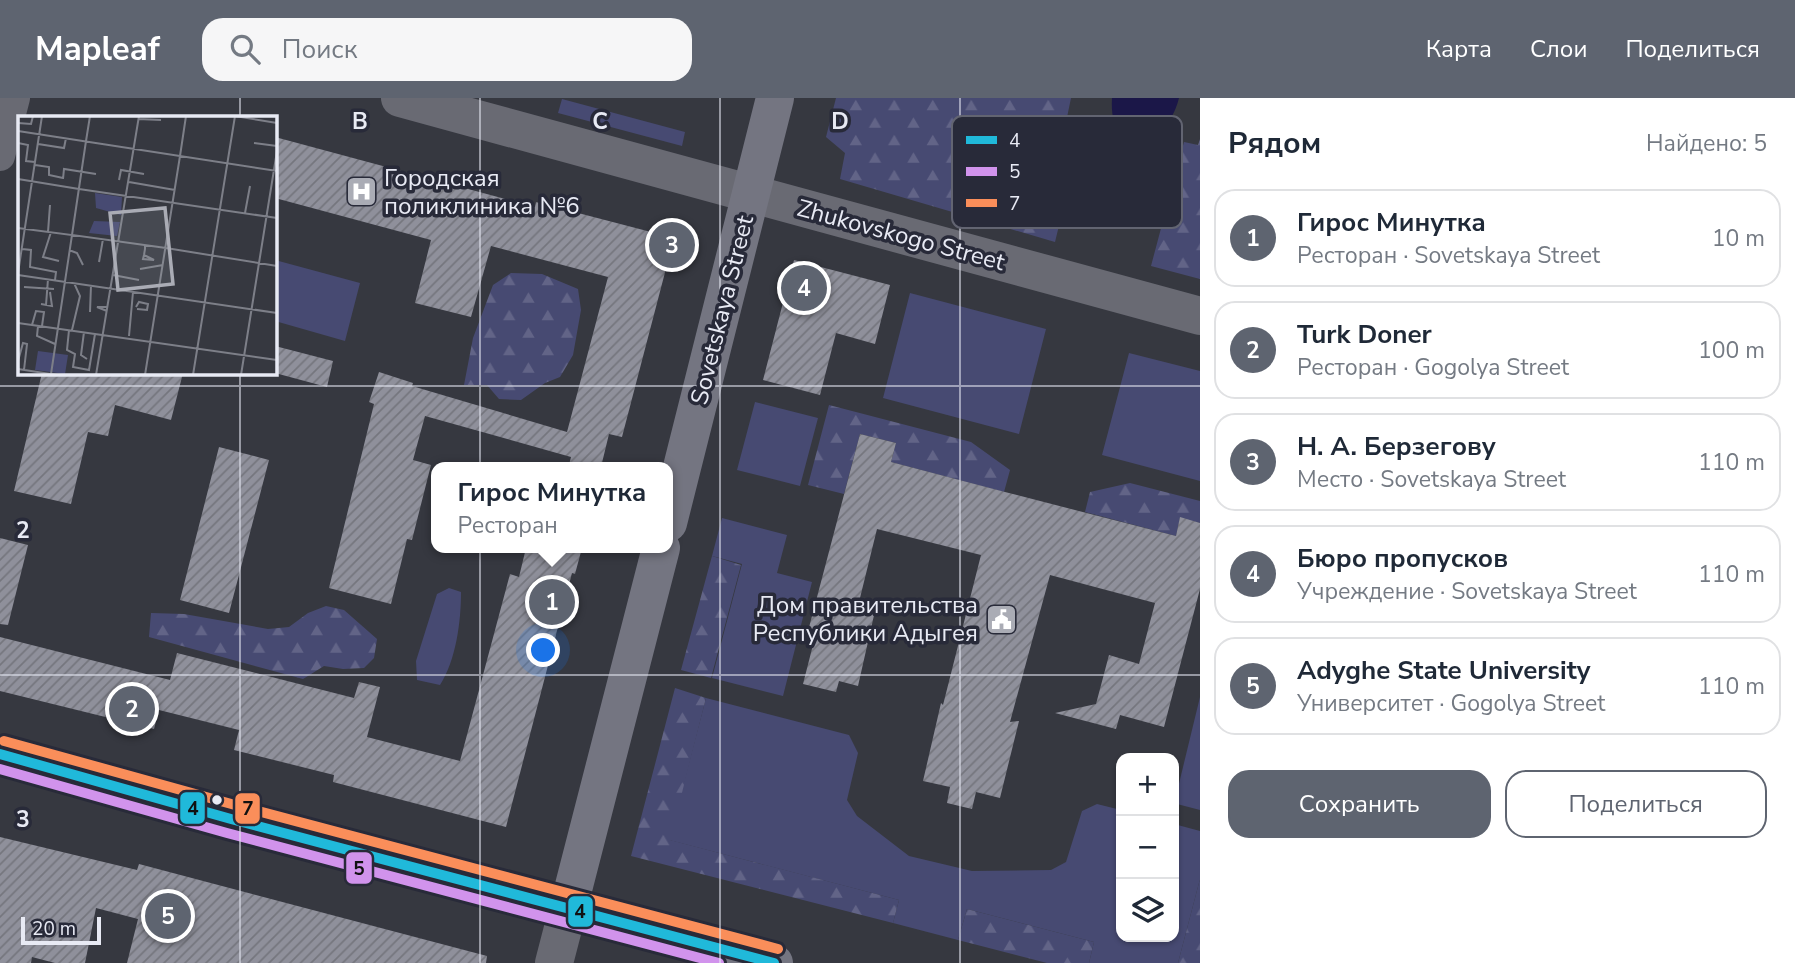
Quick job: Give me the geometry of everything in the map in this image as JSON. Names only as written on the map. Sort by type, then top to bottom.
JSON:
[{"type":"main road","name":"Sovetskaya Street","points":[[673,500],[775,98]]},
{"type":"main road","points":[[568,909],[660,553]]},
{"type":"main road","points":[[0,754],[231,820],[774,963]]},
{"type":"street","points":[[0,156],[15,98]]},
{"type":"street","name":"Zhukovskogo Street","points":[[400,98],[1200,316]]},
{"type":"street","points":[[554,963],[568,909]]},
{"type":"green space","points":[[836,98],[1071,98],[1067,116],[952,116],[952,212],[840,179],[845,153],[826,137]]},
{"type":"green space","points":[[562,99],[685,132],[682,146],[558,113]]},
{"type":"green space","points":[[1200,139],[1200,279],[1151,266],[1161,228],[1182,228],[1182,150],[1184,142],[1198,145]]},
{"type":"green space","points":[[1007,228],[1058,228],[1055,242]]},
{"type":"green space","points":[[276,260],[360,283],[345,341],[276,321]]},
{"type":"green space","points":[[511,273],[542,274],[578,289],[581,310],[573,355],[560,377],[545,383],[521,400],[499,399],[487,385],[464,385],[473,338],[493,285]]},
{"type":"green space","points":[[910,293],[1046,329],[1019,434],[883,398]]},
{"type":"green space","points":[[1129,353],[1200,371],[1200,481],[1102,455]]},
{"type":"green space","points":[[755,402],[818,418],[800,486],[737,470]]},
{"type":"green space","points":[[829,405],[971,442],[1010,470],[1004,492],[891,462],[896,443],[860,434],[844,494],[808,485]]},
{"type":"green space","points":[[1130,483],[1200,501],[1200,523],[1180,518],[1176,536],[1085,512],[1090,492]]},
{"type":"green space","points":[[722,518],[787,535],[777,573],[812,582],[783,696],[712,678],[742,564],[712,556]]},
{"type":"green space","points":[[712,556],[741,565],[711,678],[681,670]]},
{"type":"green space","points":[[449,588],[461,592],[460,616],[454,652],[440,685],[417,680],[416,661],[437,594]]},
{"type":"green space","points":[[326,606],[344,610],[377,639],[374,658],[364,668],[324,666],[303,679],[149,637],[151,613],[184,614],[268,629],[289,627],[308,613]]},
{"type":"green space","points":[[675,688],[706,698],[670,840],[899,900],[893,923],[631,856]]},
{"type":"green space","points":[[1200,697],[1200,810],[1179,805],[1179,784]]},
{"type":"green space","points":[[706,698],[849,735],[858,753],[847,800],[857,816],[909,856],[972,871],[1051,870],[1066,862],[1082,811],[1097,804],[1116,809],[1116,942],[1179,942],[1179,825],[1200,831],[1200,879],[1178,963],[1089,963],[1094,942],[967,909],[958,940],[893,923],[899,900],[669,840]]},
{"type":"green space","points":[[1200,879],[1200,963],[1178,963]]},
{"type":"green space","points":[[967,909],[1094,942],[1089,963],[1047,963],[958,940]]},
{"type":"shaded area","points":[[1112,98],[1179,98],[1172,116],[1113,116]]},
{"type":"building","points":[[276,137],[535,207],[536,202],[674,238],[622,437],[609,434],[602,462],[570,462],[571,457],[425,416],[413,460],[431,465],[412,540],[407,539],[391,604],[329,588],[374,404],[369,402],[379,372],[413,383],[412,386],[567,432],[608,277],[491,246],[471,317],[415,303],[431,240],[276,198]]},
{"type":"building","points":[[794,260],[890,285],[875,344],[836,333],[820,395],[763,380]]},
{"type":"building","points":[[276,346],[333,361],[327,387],[276,373]]},
{"type":"building","points":[[42,374],[183,374],[171,420],[115,405],[108,436],[88,432],[71,504],[14,491]]},
{"type":"building","name":"Дом правительства Республики Адыгея","points":[[860,434],[896,443],[891,462],[1005,492],[1176,536],[1180,517],[1200,523],[1200,589],[1164,727],[1120,715],[1116,729],[1055,713],[1096,704],[1109,655],[1139,664],[1155,603],[1050,575],[1010,722],[1019,721],[1000,798],[976,792],[972,809],[947,803],[950,787],[923,781],[981,555],[877,529],[860,598],[877,602],[858,686],[839,681],[836,692],[803,684],[815,637],[807,635]]},
{"type":"building","points":[[219,447],[269,460],[229,613],[180,600]]},
{"type":"building","points":[[0,538],[28,545],[8,625],[0,624]]},
{"type":"building","points":[[525,553],[581,553],[575,574],[572,573],[506,827],[333,782],[334,775],[234,750],[239,730],[159,710],[154,729],[0,691],[0,637],[170,680],[177,653],[354,698],[359,682],[380,687],[367,737],[460,761],[510,574],[519,577]]},
{"type":"building","points":[[0,837],[137,870],[139,864],[487,956],[486,963],[127,963],[138,919],[96,908],[85,963],[55,963],[32,957],[31,963],[0,963]]},
{"type":"transit line","name":"7","points":[[4,741],[778,949]]},
{"type":"transit line","name":"4","points":[[0,754],[231,819],[774,963]]},
{"type":"transit line","name":"5","points":[[0,769],[227,833],[719,963]]},
{"type":"place","name":"Городская поликлиника №6","points":[[361,192]]},
{"type":"place","name":"Н. А. Берзегову","points":[[672,245]]},
{"type":"place","name":"Бюро пропусков","points":[[804,288]]},
{"type":"place","name":"Гирос Минутка","points":[[552,602]]},
{"type":"place","name":"Дом правительства Республики Адыгея","points":[[1001,619]]},
{"type":"place","name":"Turk Doner","points":[[132,709]]},
{"type":"place","name":"Adyghe State University","points":[[168,916]]}]
